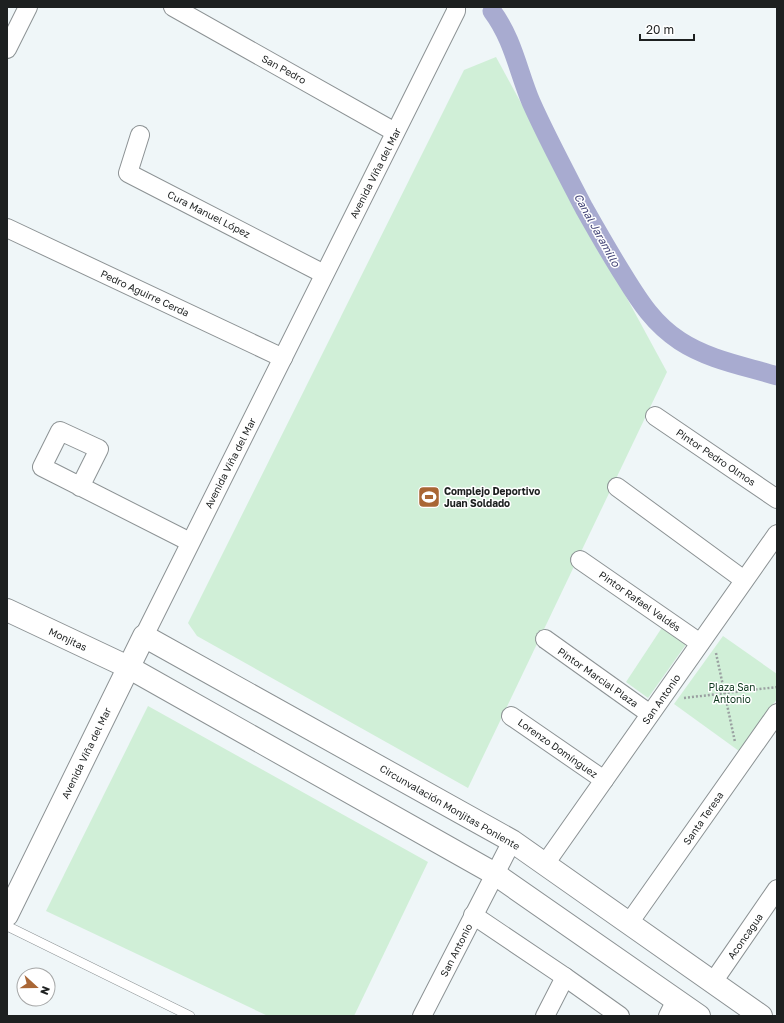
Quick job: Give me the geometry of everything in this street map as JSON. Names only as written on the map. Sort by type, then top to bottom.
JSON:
[{"type":"street","points":[[7,49],[28,7]]},
{"type":"street","name":"San Pedro","points":[[173,7],[395,132]]},
{"type":"street","name":"Avenida Viña del Mar","points":[[7,915],[128,667],[456,9]]},
{"type":"street","name":"Cura Manuel López","points":[[140,135],[128,173],[324,274]]},
{"type":"street","name":"Pedro Aguirre Cerda","points":[[7,228],[283,358]]},
{"type":"street","name":"Pintor Pedro Olmos","points":[[655,416],[777,499]]},
{"type":"street","points":[[80,486],[190,542]]},
{"type":"street","points":[[617,487],[744,580]]},
{"type":"street","name":"San Antonio","points":[[545,864],[777,534]]},
{"type":"street","name":"Pintor Rafael Valdés","points":[[580,560],[700,643]]},
{"type":"street","name":"Monjitas","points":[[7,610],[128,667]]},
{"type":"street","name":"Circunvalación Monjitas Poniente","points":[[144,636],[512,841],[761,1016]]},
{"type":"street","name":"Pintor Marcial Plaza","points":[[545,639],[656,707]]},
{"type":"street","points":[[128,667],[495,874],[672,1008],[699,1016]]},
{"type":"street","name":"Santa Teresa","points":[[629,923],[777,713]]},
{"type":"street","name":"Lorenzo Domínguez","points":[[511,716],[604,780]]},
{"type":"street","name":"San Antonio","points":[[422,1016],[512,841]]},
{"type":"street","name":"Aconcagua","points":[[713,982],[777,890]]},
{"type":"street","points":[[473,915],[620,1016]]},
{"type":"street","points":[[545,1016],[565,977]]},
{"type":"lane","points":[[7,926],[190,1016]]},
{"type":"path","points":[[711,628],[740,766]]},
{"type":"path","points":[[656,707],[725,694],[777,687]]},
{"type":"green space","name":"Complejo Deportivo Juan Soldado","points":[[496,57],[667,372],[468,788],[197,636],[188,623],[464,70]]},
{"type":"green space","points":[[663,626],[687,643],[648,698],[626,682]]},
{"type":"green space","name":"Plaza San Antonio","points":[[723,636],[777,674],[777,699],[739,751],[674,704]]},
{"type":"green space","points":[[148,706],[428,862],[354,1016],[268,1016],[46,911]]},
{"type":"waterway","name":"Canal Jaramillo","points":[[492,11],[510,44],[526,90],[537,115],[584,208],[619,268],[648,312],[671,334],[691,348],[727,362],[777,376]]},
{"type":"place","name":"Complejo Deportivo Juan Soldado","points":[[429,497]]}]
